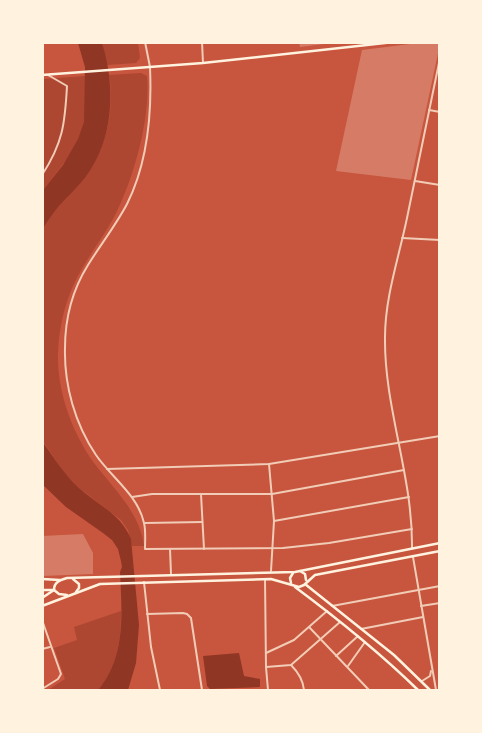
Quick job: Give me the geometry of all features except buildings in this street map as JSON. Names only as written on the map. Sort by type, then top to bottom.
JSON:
[{"type":"main road","points":[[42,75],[203,63],[394,42]]},
{"type":"main road","points":[[42,579],[61,580],[139,575],[296,571],[440,543]]},
{"type":"main road","points":[[412,548],[413,556]]},
{"type":"main road","points":[[295,587],[301,587],[315,575],[326,572],[440,551]]},
{"type":"main road","points":[[296,571],[305,574],[306,583],[394,655],[430,690]]},
{"type":"main road","points":[[296,571],[290,578],[295,587],[358,636],[418,690]]},
{"type":"main road","points":[[73,579],[80,586],[75,592]]},
{"type":"main road","points":[[42,606],[100,584],[265,579],[292,584]]},
{"type":"main road","points":[[42,598],[54,590],[55,584],[61,580]]},
{"type":"main road","points":[[42,590],[54,590],[59,594],[69,595]]},
{"type":"main road","points":[[414,687],[421,682]]},
{"type":"street","points":[[144,42],[150,67],[151,90],[149,122],[139,172],[127,205],[84,272],[73,300],[66,328],[64,350],[67,382],[72,405],[88,441],[107,469],[132,497],[144,523],[145,549],[273,549],[329,543],[412,529]]},
{"type":"street","points":[[202,42],[203,63]]},
{"type":"street","points":[[412,548],[409,497],[388,384],[385,336],[391,288],[440,58]]},
{"type":"street","points":[[42,176],[53,159],[61,139],[66,106],[67,86],[48,75]]},
{"type":"street","points":[[436,77],[440,78]]},
{"type":"street","points":[[429,110],[440,112]]},
{"type":"street","points":[[414,181],[440,185]]},
{"type":"street","points":[[402,238],[440,240]]},
{"type":"street","points":[[107,469],[269,464],[440,436]]},
{"type":"street","points":[[269,464],[274,521],[271,572]]},
{"type":"street","points":[[132,497],[152,494],[272,494],[404,470]]},
{"type":"street","points":[[201,494],[204,549]]},
{"type":"street","points":[[274,521],[409,497]]},
{"type":"street","points":[[144,523],[202,522]]},
{"type":"street","points":[[170,549],[171,574]]},
{"type":"street","points":[[413,556],[436,690]]},
{"type":"street","points":[[265,579],[268,690]]},
{"type":"street","points":[[144,582],[147,614],[160,690]]},
{"type":"street","points":[[332,606],[440,586]]},
{"type":"street","points":[[422,606],[440,603]]},
{"type":"street","points":[[266,653],[294,640],[327,611]]},
{"type":"street","points":[[147,614],[183,613],[191,618],[202,690]]},
{"type":"street","points":[[361,629],[424,616]]},
{"type":"street","points":[[42,620],[60,674],[58,679],[42,689]]},
{"type":"street","points":[[266,667],[291,665],[340,622]]},
{"type":"street","points":[[309,627],[370,690]]},
{"type":"street","points":[[336,656],[358,636]]},
{"type":"street","points":[[347,667],[365,642]]},
{"type":"street","points":[[42,649],[50,646]]},
{"type":"street","points":[[291,665],[302,680],[304,690]]},
{"type":"street","points":[[421,682],[430,676],[432,666]]},
{"type":"shaded area","points":[[78,43],[102,43],[109,77],[110,113],[107,130],[95,163],[85,178],[59,206],[43,228],[43,190],[63,165],[78,139],[84,122],[85,67]]},
{"type":"shaded area","points":[[102,43],[138,43],[140,58],[136,63],[107,65]]},
{"type":"shaded area","points":[[141,73],[147,76],[148,93],[143,130],[134,169],[113,219],[72,287],[62,319],[58,353],[58,368],[63,397],[79,438],[94,463],[132,512],[142,534],[144,546],[132,546],[128,530],[121,520],[79,488],[63,472],[43,441],[42,228],[85,178],[98,155],[110,115],[111,88],[109,75]]},
{"type":"shaded area","points":[[85,76],[85,111],[81,133],[67,159],[43,190],[43,79]]},
{"type":"shaded area","points":[[42,441],[59,466],[79,488],[115,516],[127,530],[131,539],[139,625],[136,663],[128,690],[98,690],[114,663],[118,649],[121,619],[120,572],[122,567],[118,549],[112,540],[66,507],[43,485]]},
{"type":"shaded area","points":[[121,611],[117,653],[110,672],[98,690],[48,690],[65,679],[54,648],[77,640],[74,627]]},
{"type":"shaded area","points":[[239,653],[244,676],[260,679],[260,687],[210,689],[207,686],[203,656]]}]
